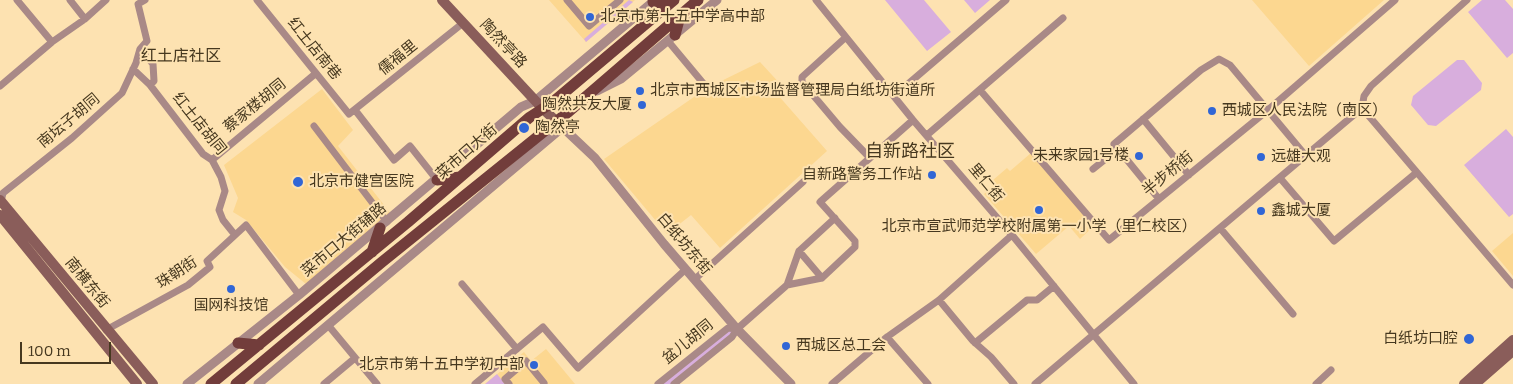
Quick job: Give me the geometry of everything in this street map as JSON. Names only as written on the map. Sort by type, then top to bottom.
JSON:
[{"type":"main road","name":"陶然亭路","points":[[442,0],[539,105],[560,124]]},
{"type":"main road","name":"菜市口大街","points":[[211,384],[372,252],[530,117],[539,105],[553,102],[674,0]]},
{"type":"main road","points":[[651,2],[674,0]]},
{"type":"main road","name":"菜市口大街","points":[[236,384],[382,262],[560,124],[588,96],[698,0]]},
{"type":"main road","points":[[671,38],[680,16]]},
{"type":"main road","points":[[437,180],[460,177]]},
{"type":"main road","name":"南横东街","points":[[0,203],[152,384]]},
{"type":"main road","name":"南横东街","points":[[0,215],[137,384]]},
{"type":"main road","points":[[372,252],[383,225]]},
{"type":"main road","points":[[1464,384],[1513,340]]},
{"type":"main road","points":[[238,343],[258,345]]},
{"type":"main road","points":[[1482,382],[1513,351]]},
{"type":"street","points":[[17,0],[52,42]]},
{"type":"street","points":[[70,0],[85,19]]},
{"type":"street","points":[[0,86],[52,42],[85,19],[106,0]]},
{"type":"street","points":[[144,0],[138,4],[147,41],[140,49],[153,64],[154,81],[150,85]]},
{"type":"street","name":"红土店南巷","points":[[257,0],[315,74],[352,112],[394,160],[410,146],[437,180]]},
{"type":"street","points":[[567,0],[589,26],[620,0]]},
{"type":"street","points":[[588,96],[621,79],[716,0]]},
{"type":"street","points":[[894,96],[1006,0]]},
{"type":"street","name":"半步桥街","points":[[980,90],[1109,240],[1268,110],[1395,0]]},
{"type":"street","points":[[1035,384],[1362,108],[1364,96],[1371,86],[1467,0]]},
{"type":"street","name":"里仁街","points":[[818,1],[913,120],[1012,235],[1134,384]]},
{"type":"street","name":"菜市口大街辅路","points":[[187,384],[300,295],[522,107],[539,105],[651,2]]},
{"type":"street","points":[[927,135],[1063,18]]},
{"type":"street","name":"儒福里","points":[[352,112],[463,23]]},
{"type":"street","points":[[846,37],[802,77],[802,80],[840,127],[870,158]]},
{"type":"street","points":[[671,38],[703,83]]},
{"type":"street","name":"南坛子胡同","points":[[0,203],[3,193],[72,138],[122,93],[134,69],[140,49]]},
{"type":"street","points":[[1159,199],[1114,144],[1202,70],[1219,59],[1230,65],[1306,156]]},
{"type":"street","name":"红土店胡同","points":[[134,69],[150,85],[203,154],[212,160],[221,177],[225,191],[219,210],[223,220],[235,235]]},
{"type":"street","name":"蔡家楼胡同","points":[[212,160],[315,74]]},
{"type":"street","points":[[1362,108],[1513,285]]},
{"type":"street","points":[[1143,119],[1189,175]]},
{"type":"street","points":[[787,285],[822,278],[855,247],[855,241],[820,202],[913,120]]},
{"type":"street","points":[[258,384],[560,124]]},
{"type":"street","name":"白纸坊东街","points":[[560,124],[595,158],[737,329],[791,384]]},
{"type":"street","points":[[314,126],[383,225]]},
{"type":"street","points":[[1093,169],[1118,149]]},
{"type":"street","points":[[1280,178],[1334,241],[1416,173]]},
{"type":"street","points":[[695,279],[802,182]]},
{"type":"street","points":[[787,285],[799,251],[835,218]]},
{"type":"street","points":[[235,235],[246,225],[300,295]]},
{"type":"street","points":[[1220,228],[1293,314]]},
{"type":"street","name":"珠朝街","points":[[106,330],[188,285],[210,267],[206,261],[235,235]]},
{"type":"street","points":[[832,384],[887,337],[939,300],[1012,235]]},
{"type":"street","points":[[799,251],[822,278]]},
{"type":"street","points":[[475,384],[543,328],[578,368],[686,269]]},
{"type":"street","points":[[462,284],[517,349]]},
{"type":"street","name":"盆儿胡同","points":[[674,384],[732,337],[737,329],[787,285]]},
{"type":"street","points":[[975,343],[1027,300],[1037,300],[1054,286]]},
{"type":"street","points":[[939,300],[975,343],[992,358],[1014,384]]},
{"type":"street","points":[[328,325],[377,384]]},
{"type":"street","name":"盆儿胡同","points":[[658,384],[728,328],[737,329]]},
{"type":"street","points":[[887,337],[928,384]]},
{"type":"street","points":[[324,384],[355,358]]},
{"type":"street","points":[[509,384],[505,379],[526,361],[544,383]]},
{"type":"street","points":[[1316,384],[1331,370]]},
{"type":"shaded area","name":"北京市第十五中学高中部","points":[[549,0],[635,0],[586,42]]},
{"type":"shaded area","points":[[629,0],[633,2],[586,42],[584,39]]},
{"type":"shaded area","points":[[885,0],[924,0],[951,32],[927,51]]},
{"type":"shaded area","points":[[964,0],[990,0],[975,13]]},
{"type":"shaded area","points":[[1252,0],[1384,0],[1309,66]]},
{"type":"shaded area","points":[[1482,0],[1505,0],[1513,9],[1513,53],[1507,58],[1468,12]]},
{"type":"shaded area","points":[[1457,60],[1464,60],[1482,83],[1481,90],[1436,126],[1428,125],[1411,105],[1413,96]]},
{"type":"shaded area","points":[[760,62],[784,88],[777,94],[827,151],[720,248],[691,215],[667,234],[604,159],[707,88]]},
{"type":"shaded area","name":"北京市健宫医院","points":[[322,89],[353,130],[338,146],[391,214],[306,284],[285,267],[246,220],[233,212],[238,198],[224,165]]},
{"type":"shaded area","points":[[1506,129],[1513,137],[1513,214],[1509,217],[1464,165]]},
{"type":"shaded area","name":"北京市宣武师范学校附属第一小学（里仁校区）","points":[[1031,153],[1094,226],[1080,239],[1069,226],[1036,254],[984,194],[995,184],[993,180],[1007,168],[1010,171]]},
{"type":"shaded area","points":[[1513,233],[1513,276],[1492,251]]},
{"type":"shaded area","points":[[728,328],[737,329],[674,384],[658,384]]},
{"type":"shaded area","name":"北京市第十五中学初中部","points":[[546,349],[575,384],[485,384],[524,352],[531,361]]},
{"type":"shaded area","points":[[497,374],[505,384],[485,384]]},
{"type":"place","name":"北京市第十五中学高中部","points":[[590,17]]},
{"type":"place","name":"北京市西城区市场监督管理局白纸坊街道所","points":[[640,91]]},
{"type":"place","name":"陶然共友大厦","points":[[642,105]]},
{"type":"place","name":"西城区人民法院（南区）","points":[[1212,111]]},
{"type":"place","name":"陶然亭","points":[[524,128]]},
{"type":"place","name":"未来家园1号楼","points":[[1139,156]]},
{"type":"place","name":"远雄大观","points":[[1261,157]]},
{"type":"place","name":"自新路警务工作站","points":[[932,175]]},
{"type":"place","name":"北京市健宫医院","points":[[298,182]]},
{"type":"place","name":"北京市宣武师范学校附属第一小学（里仁校区）","points":[[1039,210]]},
{"type":"place","name":"鑫城大厦","points":[[1261,211]]},
{"type":"place","name":"国网科技馆","points":[[231,289]]},
{"type":"place","name":"白纸坊口腔","points":[[1469,339]]},
{"type":"place","name":"西城区总工会","points":[[786,346]]},
{"type":"place","name":"北京市第十五中学初中部","points":[[534,365]]},
{"type":"district","name":"红土店社区","points":[[181,57]]},
{"type":"district","name":"自新路社区","points":[[910,152]]}]
